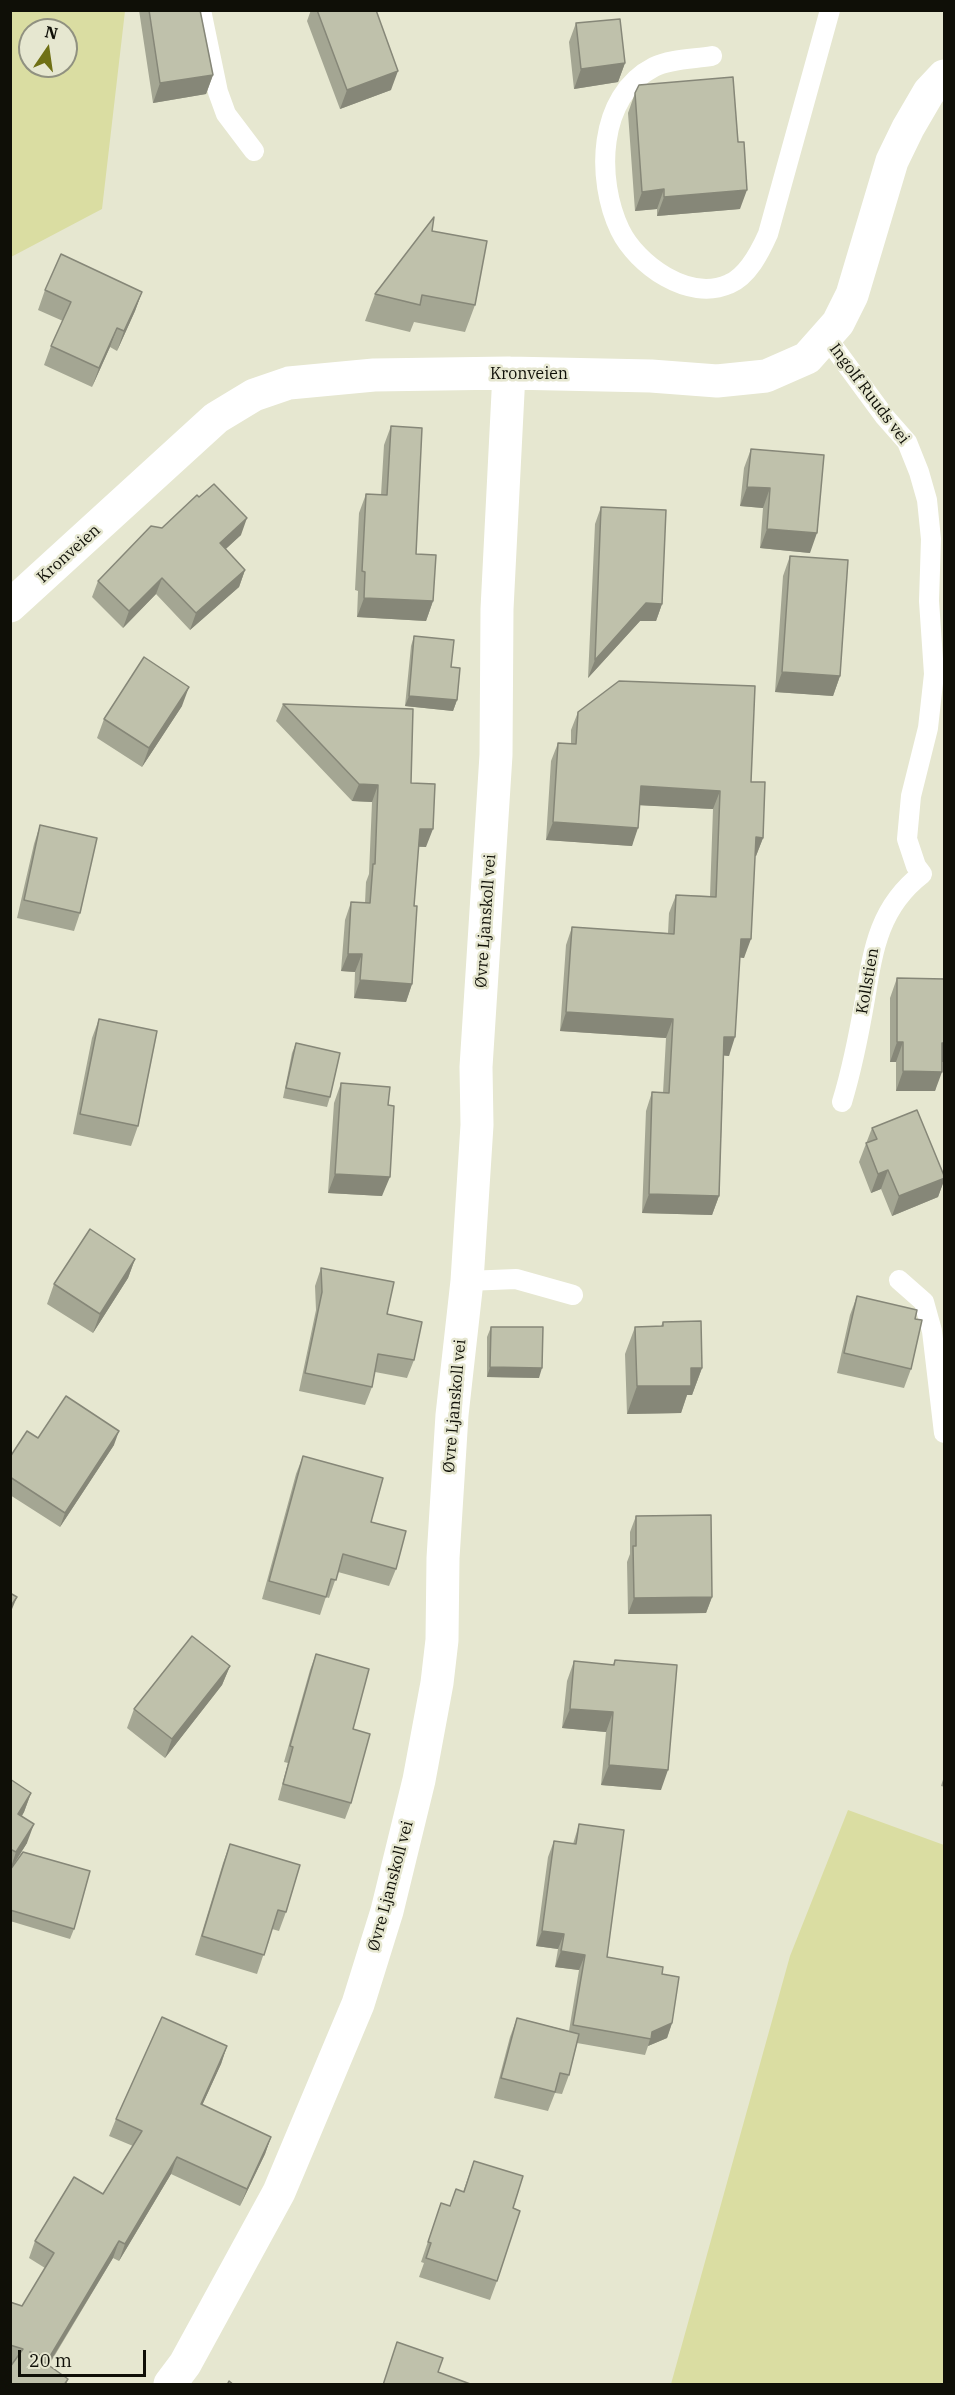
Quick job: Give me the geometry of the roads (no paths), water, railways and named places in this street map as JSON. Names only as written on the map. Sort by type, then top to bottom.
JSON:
[{"type":"street","name":"Kronveien","points":[[10,606],[216,418],[254,395],[289,383],[374,375],[510,374],[651,376],[717,381],[766,376],[807,358],[838,323],[852,295],[892,161],[929,92],[945,76]]},
{"type":"street","name":"Øvre Ljanskoll vei","points":[[170,2385],[185,2364],[279,2192],[358,2004],[387,1911],[419,1780],[437,1683],[442,1640],[443,1557],[452,1415],[467,1281],[477,1125],[476,1067],[496,755],[497,609],[510,374]]},
{"type":"lane","points":[[201,10],[218,92],[226,114],[254,151]]},
{"type":"lane","points":[[712,56],[655,66],[640,77],[621,98],[611,120],[605,144],[605,171],[620,231],[634,251],[659,272],[680,284],[702,288],[731,283],[758,255],[768,234],[830,10]]},
{"type":"lane","name":"Ingolf Ruuds vei","points":[[827,338],[885,417],[907,442],[927,500],[931,538],[929,601],[934,674],[928,728],[911,796],[907,839],[916,866],[922,874]]},
{"type":"lane","name":"Kollstien","points":[[843,1102],[875,942],[891,909],[908,885],[922,874]]},
{"type":"lane","points":[[467,1281],[516,1279],[573,1295]]},
{"type":"lane","points":[[898,1280],[924,1302],[932,1331],[945,1433]]}]
